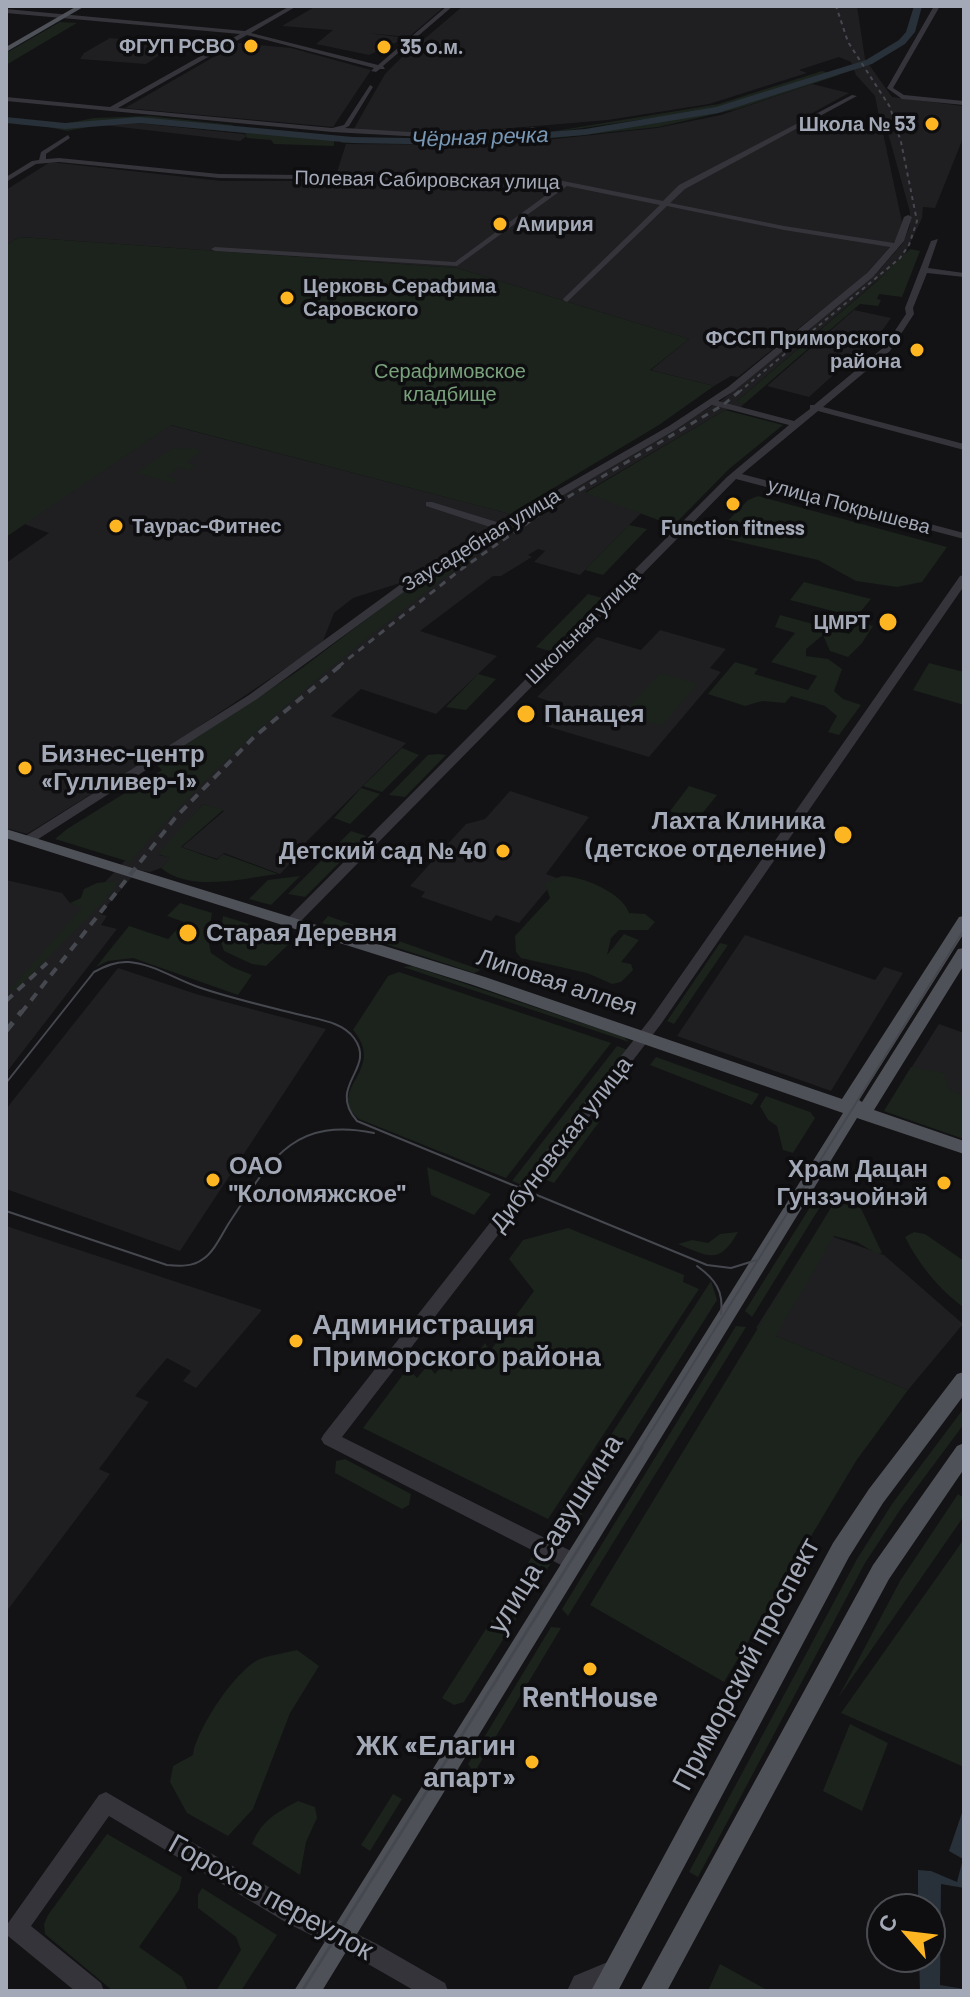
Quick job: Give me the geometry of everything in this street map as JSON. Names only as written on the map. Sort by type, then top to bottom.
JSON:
[{"type":"main road","points":[[6,39],[64,6]]},
{"type":"main road","points":[[6,50],[82,6]]},
{"type":"main road","name":"Липовая аллея","points":[[6,833],[644,1036],[964,1148]]},
{"type":"main road","name":"улица Савушкина","points":[[854,1109],[850,1100],[964,921]]},
{"type":"main road","name":"улица Савушкина","points":[[307,1991],[854,1109],[867,1107],[964,953]]},
{"type":"main road","name":"Приморский проспект","points":[[610,1980],[841,1550],[876,1496],[964,1380]]},
{"type":"main road","points":[[653,1991],[881,1572],[964,1452]]},
{"type":"street","points":[[111,110],[294,6]]},
{"type":"street","points":[[6,11],[246,33],[378,70],[452,6]]},
{"type":"street","points":[[937,6],[891,84],[891,89],[898,96],[964,103]]},
{"type":"street","points":[[339,129],[346,126],[367,87]]},
{"type":"street","points":[[567,300],[682,187],[854,96]]},
{"type":"street","points":[[6,99],[442,136],[536,129]]},
{"type":"street","points":[[6,180],[27,165],[42,160],[43,153],[68,137]]},
{"type":"street","name":"Полевая Сабировская улица","points":[[42,160],[219,176],[542,179],[784,228],[896,246]]},
{"type":"street","points":[[215,249],[457,264],[567,183]]},
{"type":"street","name":"Заусадебная улица","points":[[28,840],[253,697],[406,584],[672,428],[743,380],[870,275],[896,246],[908,217]]},
{"type":"street","name":"Школьная улица","points":[[292,922],[734,475],[887,349],[912,310],[909,308],[935,241]]},
{"type":"street","points":[[924,270],[964,275]]},
{"type":"street","points":[[710,402],[794,424]]},
{"type":"street","points":[[813,407],[964,447]]},
{"type":"street","name":"улица Покрышева","points":[[734,475],[964,536]]},
{"type":"street","points":[[429,504],[501,527]]},
{"type":"street","name":"Дибуновская улица","points":[[574,1562],[330,1439],[644,1036],[964,578]]},
{"type":"street","name":"Горохов переулок","points":[[93,1991],[16,1928],[106,1802],[295,1915],[437,1991]]},
{"type":"street","points":[[578,1991],[582,1984],[610,1980]]},
{"type":"shaded area","points":[[316,6],[445,6],[409,37],[368,33],[406,38],[369,55],[316,44],[333,30],[282,26]]},
{"type":"shaded area","points":[[463,6],[857,6],[865,59],[892,97],[963,106],[963,138],[935,208],[923,207],[922,218],[903,258],[737,401],[744,404],[740,408],[725,410],[585,492],[641,513],[580,575],[534,562],[545,551],[538,549],[528,555],[532,557],[501,576],[493,576],[420,631],[497,656],[436,714],[361,689],[331,716],[406,743],[306,842],[304,849],[280,874],[224,853],[217,859],[182,847],[224,811],[203,804],[159,855],[171,858],[161,868],[150,872],[138,870],[100,914],[107,916],[101,925],[117,929],[6,1073],[6,880],[62,893],[70,903],[82,907],[244,732],[434,570],[722,400],[875,275],[903,243],[910,226],[910,212],[888,133],[883,133],[902,222],[895,241],[864,276],[738,377],[731,376],[714,386],[651,370],[689,339],[457,268],[20,237],[6,245],[6,190],[50,162],[222,181],[334,181],[346,144],[499,145],[657,128],[721,115],[812,84],[849,93],[805,117],[882,132],[875,96],[856,75],[851,62],[839,57],[799,70],[807,73],[709,104],[608,120],[429,135],[352,132],[385,74],[410,49],[435,49],[416,46]]},
{"type":"shaded area","points":[[110,38],[163,43],[172,47],[146,64],[80,59],[84,53]]},
{"type":"shaded area","points":[[238,43],[291,48],[371,70],[333,127],[125,108]]},
{"type":"shaded area","points":[[128,122],[247,136],[240,141],[103,125]]},
{"type":"shaded area","points":[[854,310],[891,318],[881,332],[809,397],[767,386]]},
{"type":"shaded area","points":[[170,425],[514,515],[400,583],[353,598],[334,613],[323,641],[305,655],[191,732],[27,834],[6,828],[6,563],[49,533],[24,524]]},
{"type":"shaded area","points":[[660,630],[726,649],[710,668],[721,672],[649,757],[546,726],[564,706],[537,697],[597,637],[641,650]]},
{"type":"shaded area","name":"Детский сад № 40","points":[[510,791],[589,817],[546,874],[557,878],[519,923],[496,915],[491,921],[421,897],[425,892],[410,886],[466,824],[485,819]]},
{"type":"shaded area","points":[[745,935],[875,980],[884,967],[903,973],[831,1091],[677,1036]]},
{"type":"shaded area","points":[[118,968],[196,994],[326,1029],[180,1251],[6,1189],[6,1109]]},
{"type":"shaded area","points":[[939,1024],[964,1033],[964,1139],[884,1111]]},
{"type":"shaded area","points":[[6,1226],[262,1310],[196,1388],[183,1381],[191,1371],[167,1358],[135,1396],[149,1402],[99,1469],[110,1474],[6,1612]]},
{"type":"shaded area","points":[[817,1231],[884,1255],[963,1324],[908,1390],[756,1328]]},
{"type":"shaded area","points":[[964,1807],[964,1991],[920,1991],[919,1973],[946,1973],[946,1893],[918,1893],[918,1870],[931,1871],[957,1882],[963,1859],[949,1851]]},
{"type":"green space","points":[[60,22],[77,23],[6,65],[6,53]]},
{"type":"green space","points":[[822,71],[829,73],[716,109],[519,137],[719,104]]},
{"type":"green space","points":[[833,74],[839,75],[737,109],[658,127],[499,144],[341,143],[343,140],[459,142],[591,131],[720,110]]},
{"type":"green space","points":[[149,116],[233,125],[232,129],[334,138],[334,146],[274,144],[271,140],[247,138],[245,133],[121,121],[67,131],[48,127],[94,118]]},
{"type":"green space","name":"Серафимовское кладбище","points":[[20,237],[457,268],[689,339],[650,370],[714,386],[659,425],[510,514],[171,425],[6,537],[6,245]]},
{"type":"green space","points":[[910,249],[920,251],[902,297],[879,294],[877,299],[881,300],[878,306],[860,304],[744,404],[736,402],[876,282]]},
{"type":"green space","points":[[725,410],[783,425],[729,469],[671,528],[661,521],[585,493]]},
{"type":"green space","points":[[173,448],[197,449],[201,452],[187,462],[195,465],[189,470],[179,467],[167,476],[177,480],[173,483],[137,473]]},
{"type":"green space","points":[[758,496],[947,547],[922,582],[897,587],[856,581],[818,560],[713,536],[748,500]]},
{"type":"green space","points":[[534,512],[405,608],[281,710],[203,783],[130,862],[55,839],[162,770],[156,764],[298,671],[421,578]]},
{"type":"green space","points":[[629,525],[647,529],[603,575],[585,570]]},
{"type":"green space","points":[[804,582],[871,599],[856,617],[790,600]]},
{"type":"green space","points":[[588,594],[602,598],[550,651],[536,647]]},
{"type":"green space","points":[[780,615],[849,634],[859,622],[873,626],[848,657],[830,651],[823,635],[806,649],[806,656],[828,659],[842,669],[834,691],[843,699],[861,705],[839,735],[828,732],[837,716],[825,706],[791,696],[785,703],[762,701],[745,706],[708,694],[735,662],[758,669],[754,674],[808,690],[817,676],[771,662],[795,633],[775,627]]},
{"type":"green space","points":[[929,663],[964,672],[964,705],[913,690]]},
{"type":"green space","points":[[660,673],[697,684],[662,726],[623,714]]},
{"type":"green space","points":[[478,674],[496,679],[466,710],[446,707]]},
{"type":"green space","points":[[402,748],[419,755],[382,792],[363,786]]},
{"type":"green space","points":[[428,755],[446,755],[405,797],[389,795]]},
{"type":"green space","points":[[689,786],[717,795],[697,820],[670,811]]},
{"type":"green space","points":[[361,788],[380,794],[350,824],[334,818]]},
{"type":"green space","points":[[203,804],[223,810],[181,847],[217,860],[223,854],[278,874],[202,882],[173,876],[161,868],[170,858],[158,854]]},
{"type":"green space","points":[[351,831],[366,836],[305,897],[288,894]]},
{"type":"green space","points":[[300,876],[271,905],[249,899],[268,880]]},
{"type":"green space","points":[[562,876],[601,887],[619,899],[629,913],[645,914],[655,922],[648,930],[619,930],[611,938],[607,955],[624,934],[639,940],[621,962],[631,964],[633,970],[621,982],[612,984],[587,973],[521,958],[516,952],[515,936],[550,898],[545,883]]},
{"type":"green space","points":[[97,883],[118,883],[107,898],[18,988],[9,991],[82,908],[70,903],[81,898],[84,889]]},
{"type":"green space","points":[[180,903],[212,913],[208,939],[211,953],[232,967],[252,975],[238,995],[133,958],[108,961],[96,967],[129,926],[168,939],[184,922],[167,916]]},
{"type":"green space","points":[[223,916],[295,938],[266,966],[252,964],[224,951],[220,939]]},
{"type":"green space","points":[[328,916],[481,970],[474,973],[322,923]]},
{"type":"green space","points":[[720,943],[728,945],[674,1024],[667,1021]]},
{"type":"green space","points":[[412,966],[624,1037],[629,1042],[403,967]]},
{"type":"green space","points":[[399,972],[611,1043],[506,1178],[359,1119],[350,1108],[348,1098],[364,1057],[362,1044],[353,1030],[388,976]]},
{"type":"green space","points":[[617,1046],[628,1050],[522,1185],[512,1181]]},
{"type":"green space","points":[[656,1057],[759,1094],[752,1105],[650,1065]]},
{"type":"green space","points":[[911,1067],[944,1073],[948,1088],[964,1097],[964,1139],[884,1111]]},
{"type":"green space","points":[[766,1096],[810,1112],[815,1118],[793,1153],[783,1150],[777,1126],[768,1120],[760,1106]]},
{"type":"green space","points":[[594,1115],[602,1118],[554,1183],[544,1179]]},
{"type":"green space","points":[[427,1167],[491,1194],[474,1215],[431,1195]]},
{"type":"green space","points":[[841,1191],[857,1200],[882,1253],[877,1254],[857,1242],[834,1236],[776,1336],[908,1390],[856,1461],[724,1682],[590,1605]]},
{"type":"green space","points":[[812,1204],[820,1207],[752,1317],[745,1311]]},
{"type":"green space","points":[[568,1228],[684,1275],[683,1282],[699,1289],[548,1519],[363,1428],[408,1368],[417,1378],[428,1365],[435,1374],[445,1361],[451,1372],[465,1354],[472,1361],[485,1343],[490,1351],[534,1291],[509,1259],[523,1240]]},
{"type":"green space","points":[[738,1232],[719,1254],[706,1255],[678,1244],[692,1240],[708,1243],[720,1234]]},
{"type":"green space","points":[[914,1232],[925,1234],[964,1261],[964,1308],[930,1276],[916,1257],[905,1237]]},
{"type":"green space","points":[[711,1281],[717,1300],[563,1544],[544,1538]]},
{"type":"green space","points":[[736,1326],[746,1327],[568,1616],[562,1609]]},
{"type":"green space","points":[[964,1408],[964,1424],[865,1563],[698,1877],[689,1872],[857,1559],[892,1504]]},
{"type":"green space","points":[[345,1459],[411,1494],[409,1505],[402,1509],[335,1473],[336,1461]]},
{"type":"green space","points":[[958,1494],[964,1498],[964,1516],[838,1698],[900,1581]]},
{"type":"green space","points":[[964,1539],[964,1767],[841,1713]]},
{"type":"green space","points":[[535,1552],[548,1558],[551,1563],[464,1702],[454,1705],[442,1698]]},
{"type":"green space","points":[[551,1627],[561,1628],[474,1773],[468,1764]]},
{"type":"green space","points":[[297,1650],[319,1666],[290,1713],[253,1809],[228,1836],[187,1813],[170,1782],[173,1766],[193,1755],[209,1716],[229,1687],[250,1665],[260,1659]]},
{"type":"green space","points":[[850,1724],[888,1743],[862,1811],[823,1791]]},
{"type":"green space","points":[[393,1794],[402,1799],[370,1851],[361,1845]]},
{"type":"green space","points":[[298,1801],[315,1807],[317,1818],[306,1842],[300,1875],[252,1844],[270,1818]]},
{"type":"green space","points":[[107,1834],[182,1877],[179,1890],[139,1947],[182,1977],[188,1991],[113,1991],[45,1934],[44,1924],[48,1915]]},
{"type":"green space","points":[[202,1888],[277,1935],[241,1991],[216,1991],[241,1950],[236,1937],[198,1908],[198,1895]]},
{"type":"green space","points":[[720,1964],[769,1991],[708,1991]]},
{"type":"pier","points":[[941,1884],[964,1888],[964,1989],[940,1985],[940,1973],[946,1973],[946,1893],[941,1893]]},
{"type":"waterway","name":"Чёрная речка","points":[[6,120],[65,126],[139,120],[353,140],[459,142],[585,132],[718,110],[869,62],[902,42],[910,32],[918,6]]},
{"type":"tram line","points":[[640,1449],[964,930]]},
{"type":"tram line","points":[[6,1083],[94,972],[115,963],[138,963],[189,984],[344,1029],[354,1038],[359,1049],[360,1059],[347,1097],[357,1121],[707,1265],[731,1268],[757,1260]]},
{"type":"tram line","points":[[6,1211],[167,1265],[190,1265],[211,1252],[257,1181],[285,1149],[302,1138],[322,1131],[374,1133]]},
{"type":"tram line","points":[[697,1266],[717,1286],[721,1314]]},
{"type":"tram line","points":[[302,1991],[642,1447]]},
{"type":"railway","points":[[739,392],[900,258],[909,245],[917,221],[901,142],[890,107],[848,42],[836,6]]},
{"type":"railway","points":[[338,667],[460,570],[546,510],[723,405],[741,390]]},
{"type":"railway","points":[[21,1013],[175,818],[254,737],[341,665]]},
{"type":"railway","points":[[6,1001],[47,963]]},
{"type":"railway","points":[[6,1031],[22,1011]]},
{"type":"place","name":"ФГУП РСВО","points":[[251,46]]},
{"type":"place","name":"35 о.м.","points":[[384,47]]},
{"type":"place","name":"Школа № 53","points":[[932,124]]},
{"type":"place","name":"Амирия","points":[[500,224]]},
{"type":"place","name":"Церковь Серафима Саровского","points":[[287,298]]},
{"type":"place","name":"ФССП Приморского района","points":[[917,350]]},
{"type":"place","name":"Function fitness","points":[[733,504]]},
{"type":"place","name":"Таурас-Фитнес","points":[[116,526]]},
{"type":"place","name":"ЦМРТ","points":[[888,622]]},
{"type":"place","name":"Панацея","points":[[526,714]]},
{"type":"place","name":"Бизнес-центр «Гулливер-1»","points":[[25,768]]},
{"type":"place","name":"Лахта Клиника (детское отделение)","points":[[843,835]]},
{"type":"place","name":"Детский сад № 40","points":[[503,851]]},
{"type":"place","name":"Старая Деревня","points":[[188,933]]},
{"type":"place","name":"ОАО \"Коломяжское\"","points":[[213,1180]]},
{"type":"place","name":"Храм Дацан Гунзэчойнэй","points":[[944,1183]]},
{"type":"place","name":"Администрация Приморского района","points":[[296,1341]]},
{"type":"place","name":"RentHouse","points":[[590,1669]]},
{"type":"place","name":"ЖК «Елагин апарт»","points":[[532,1762]]}]
